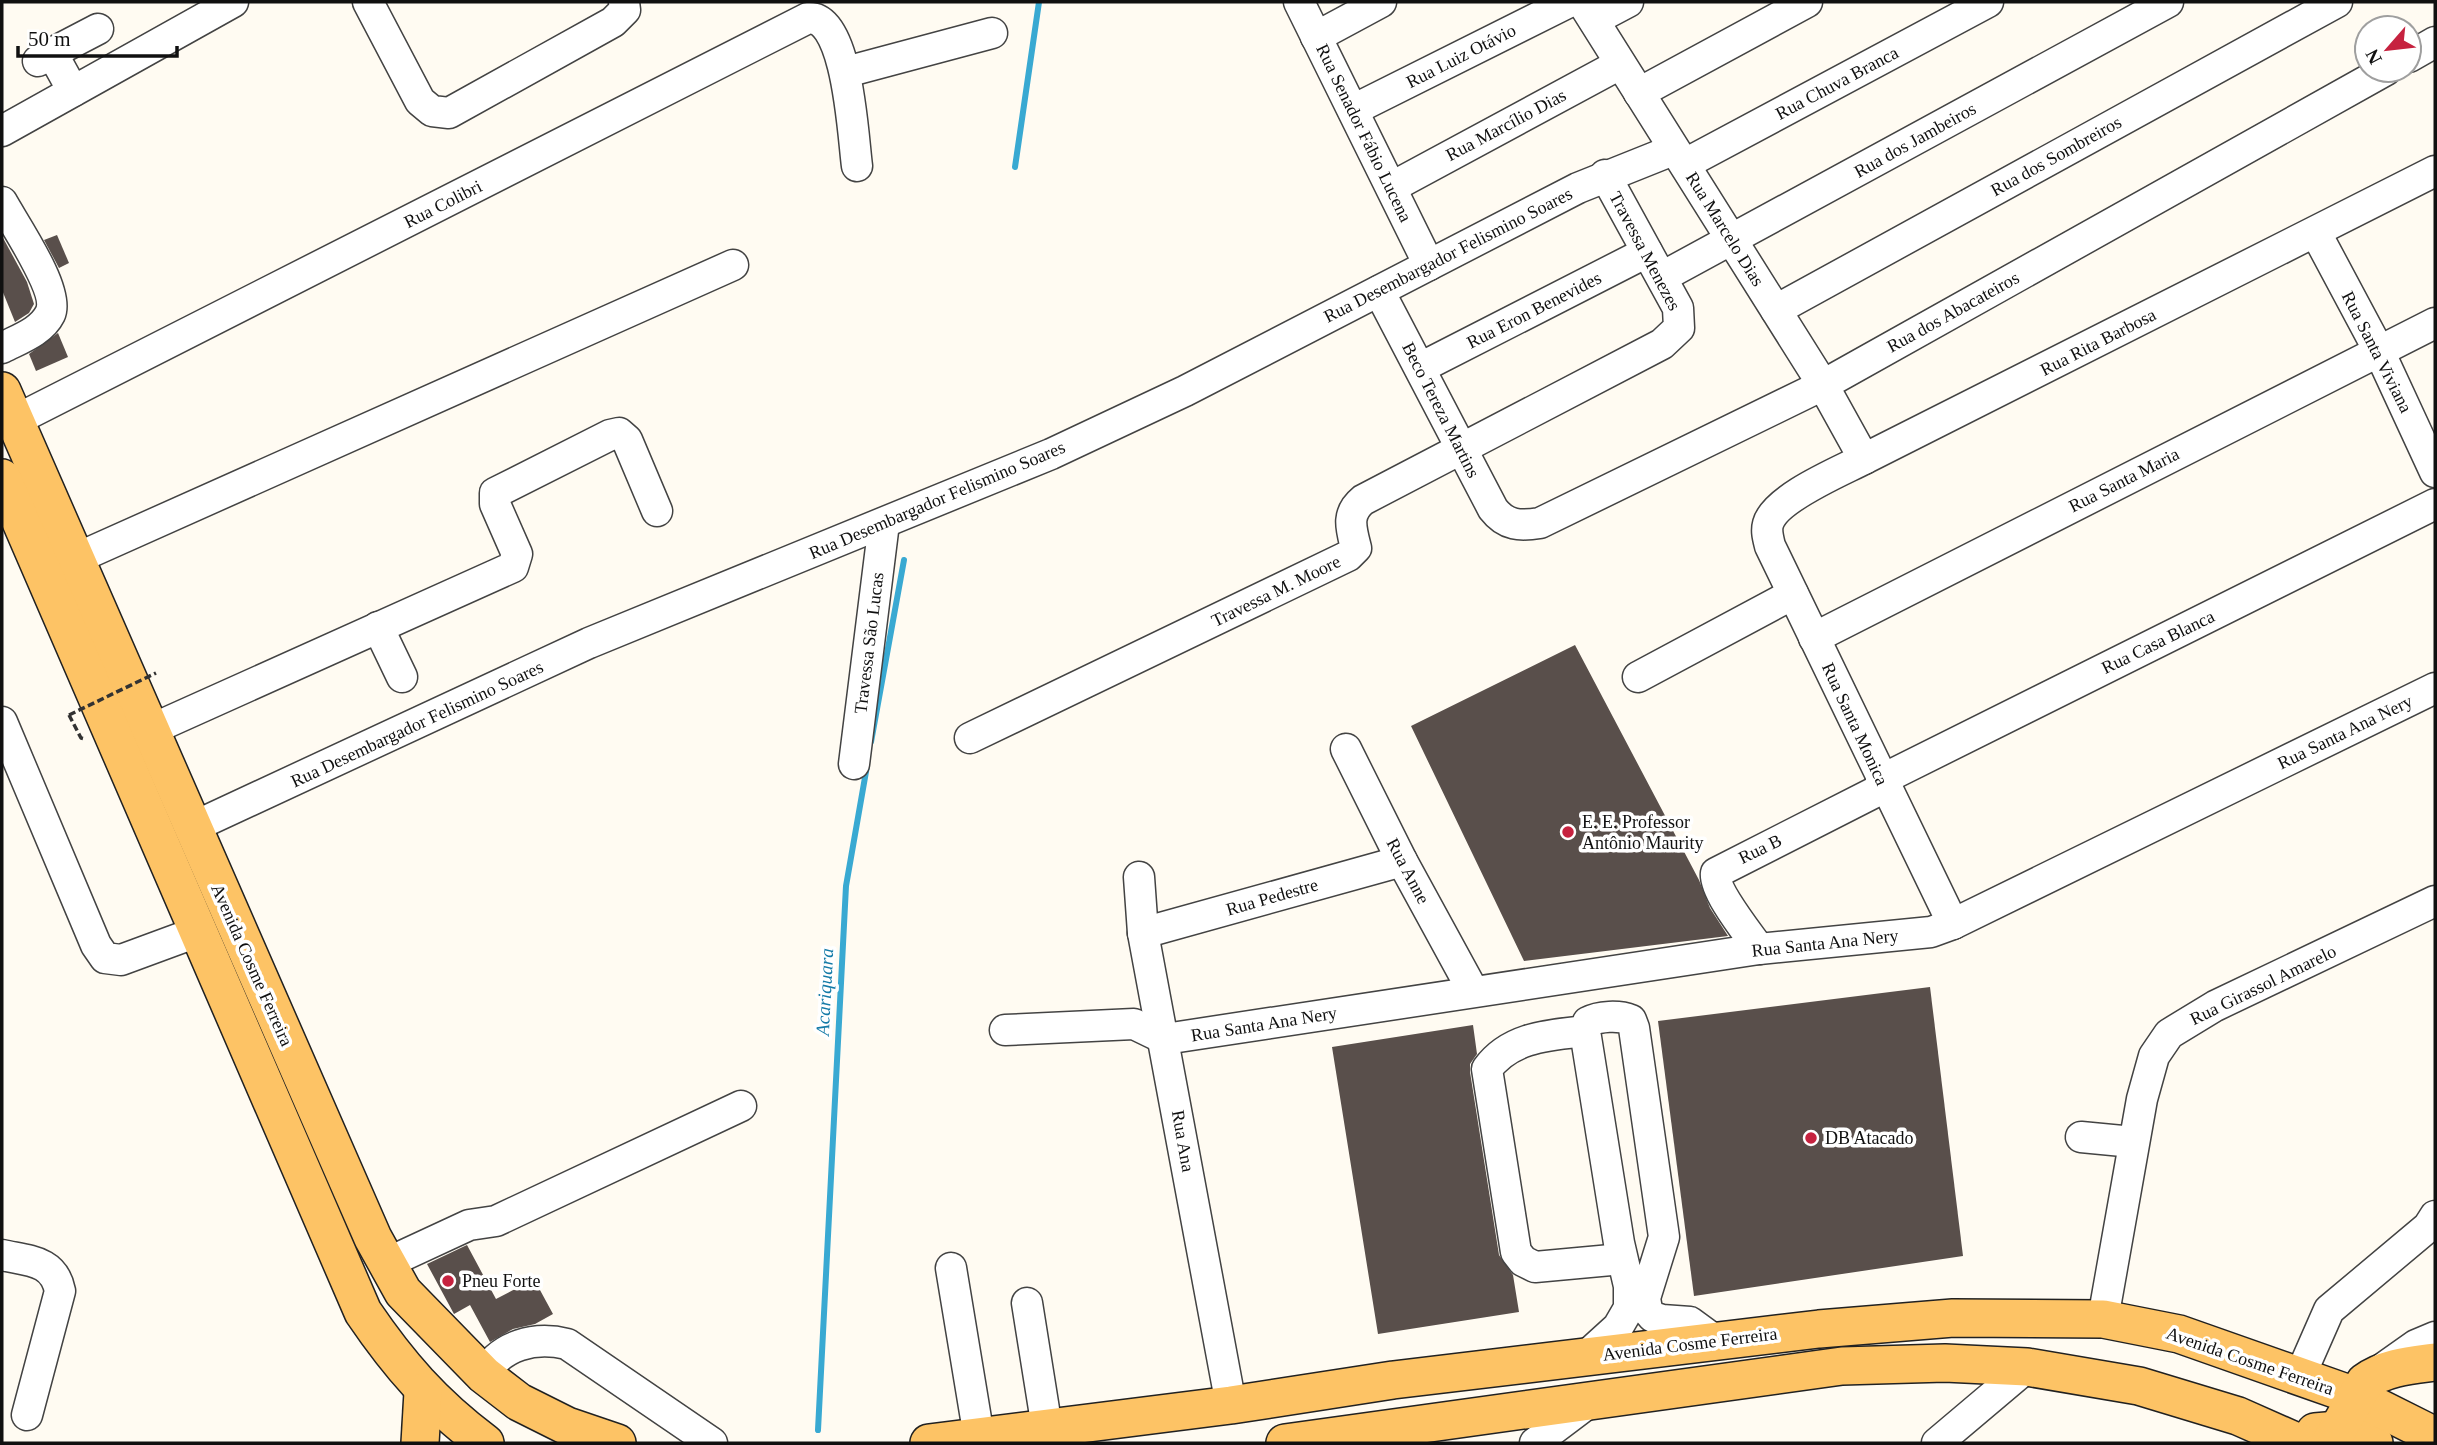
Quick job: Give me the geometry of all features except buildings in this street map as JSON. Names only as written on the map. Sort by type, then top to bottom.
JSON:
[{"type":"main road","name":"Avenida Cosme Ferreira","points":[[8,406],[367,1226],[403,1292],[484,1375],[519,1402],[567,1426],[617,1443]]},
{"type":"main road","name":"Avenida Cosme Ferreira","points":[[2,478],[363,1312],[394,1357],[423,1392],[485,1443]]},
{"type":"main road","name":"Avenida Cosme Ferreira","points":[[929,1443],[1231,1405],[1393,1380],[1716,1341],[1953,1318],[2103,1319],[2179,1334],[2300,1376],[2365,1386],[2435,1436]]},
{"type":"main road","points":[[2334,1436],[2365,1386],[2407,1365],[2435,1362]]},
{"type":"main road","points":[[1284,1443],[1843,1366],[1945,1363],[2027,1367],[2139,1386],[2191,1399],[2293,1439],[2334,1436],[2374,1443]]},
{"type":"main road","points":[[419,1443],[423,1425],[423,1392]]},
{"type":"street","points":[[368,2],[420,101],[432,111],[449,113],[613,22],[625,10],[624,2]]},
{"type":"street","name":"Rua Senador Fábio Lucena","points":[[1299,2],[1429,265]]},
{"type":"street","points":[[1316,37],[1381,2]]},
{"type":"street","name":"Rua Luiz Otávio","points":[[1353,110],[1569,2]]},
{"type":"street","points":[[1588,11],[1628,2]]},
{"type":"street","points":[[1639,93],[1807,2]]},
{"type":"street","name":"Rua Chuva Branca","points":[[1679,157],[1988,2]]},
{"type":"street","name":"Rua dos Jambeiros","points":[[1655,265],[1731,241],[2168,2]]},
{"type":"street","name":"Rua dos Sombreiros","points":[[1776,310],[2337,2]]},
{"type":"street","points":[[2,131],[218,5]]},
{"type":"street","name":"Rua Marcelo Dias","points":[[1588,11],[1823,385],[1864,459]]},
{"type":"street","name":"Rua Colibri","points":[[8,406],[802,20],[813,18],[823,23],[846,72],[857,166]]},
{"type":"street","points":[[73,91],[45,57],[98,29]]},
{"type":"street","points":[[846,72],[992,33]]},
{"type":"street","name":"Rua Marcílio Dias","points":[[1392,187],[1620,64]]},
{"type":"street","name":"Rua dos Abacateiros","points":[[1509,523],[1520,526],[1540,523],[1576,508],[1823,385],[2361,84]]},
{"type":"street","name":"Rua Desembargador Felismino Soares","points":[[191,828],[589,643],[1051,454],[1185,391],[1605,175],[1679,157]]},
{"type":"street","name":"Rua Rita Barbosa","points":[[1769,521],[1787,501],[1864,459],[2435,171]]},
{"type":"street","name":"Travessa Menezes","points":[[1605,175],[1678,308],[1679,328]]},
{"type":"street","points":[[2,202],[51,291],[51,313],[38,329],[2,348]]},
{"type":"street","name":"Rua Santa Viviana","points":[[2316,233],[2379,351],[2435,472]]},
{"type":"street","points":[[75,559],[733,265]]},
{"type":"street","name":"Rua Eron Benevides","points":[[1420,368],[1655,265]]},
{"type":"street","name":"Beco Tereza Martins","points":[[1379,291],[1493,509],[1509,523]]},
{"type":"street","name":"Rua Santa Maria","points":[[1814,638],[2435,323]]},
{"type":"street","name":"Travessa M. Moore","points":[[970,738],[1348,556],[1356,548],[1351,525],[1355,506],[1373,494],[1662,344],[1679,328]]},
{"type":"street","points":[[148,731],[513,567],[517,554],[495,504],[495,493],[610,435],[619,433],[627,440],[657,511]]},
{"type":"street","name":"Rua Casa Blanca","points":[[1883,784],[2435,504]]},
{"type":"street","name":"Rua Santa Monica","points":[[1769,521],[1770,546],[1953,924]]},
{"type":"street","name":"Travessa São Lucas","points":[[854,764],[884,523]]},
{"type":"street","points":[[1638,677],[1793,594]]},
{"type":"street","points":[[377,627],[402,677]]},
{"type":"street","name":"Rua Santa Ana Nery","points":[[1165,1039],[1759,949],[1930,932],[1953,924],[2435,688]]},
{"type":"street","points":[[2,722],[96,945],[106,958],[121,961],[197,932]]},
{"type":"street","name":"Rua Anne","points":[[1346,750],[1402,861],[1474,991]]},
{"type":"street","name":"Rua B","points":[[1759,949],[1720,890],[1715,879],[1716,873],[1883,784]]},
{"type":"street","name":"Rua Pedestre","points":[[1143,933],[1402,861]]},
{"type":"street","name":"Rua Ana","points":[[1139,877],[1143,933],[1165,1039],[1231,1405]]},
{"type":"street","name":"Rua Girassol Amarelo","points":[[2103,1319],[2133,1142],[2154,1056],[2169,1034],[2206,1011],[2435,901]]},
{"type":"street","points":[[1585,1357],[1618,1327],[1629,1308],[1629,1286],[1622,1259],[1586,1031],[1588,1023],[1594,1019],[1623,1017],[1631,1020],[1634,1028],[1664,1237],[1645,1298],[1647,1310],[1653,1317],[1662,1320],[1690,1322],[1716,1341]]},
{"type":"street","points":[[1005,1030],[1134,1024],[1165,1039]]},
{"type":"street","points":[[1586,1031],[1538,1036],[1517,1044],[1497,1054],[1487,1069],[1516,1252],[1523,1261],[1535,1267],[1622,1259]]},
{"type":"street","points":[[387,1264],[468,1225],[496,1221],[741,1106]]},
{"type":"street","points":[[2081,1137],[2133,1142]]},
{"type":"street","points":[[2300,1376],[2329,1310],[2428,1227],[2435,1216]]},
{"type":"street","points":[[2,1255],[46,1264],[58,1277],[60,1291],[27,1415]]},
{"type":"street","points":[[951,1268],[979,1437]]},
{"type":"street","points":[[1027,1303],[1046,1428]]},
{"type":"street","points":[[2365,1386],[2416,1345],[2435,1337]]},
{"type":"street","points":[[484,1375],[493,1359],[518,1346],[550,1340],[567,1344],[712,1443]]},
{"type":"street","points":[[1937,1443],[2027,1367]]},
{"type":"street","points":[[1535,1443],[1588,1403]]},
{"type":"path","points":[[69,715],[156,673]]},
{"type":"waterway","points":[[1015,167],[1039,2]]},
{"type":"waterway","name":"Acariquara","points":[[871,742],[904,560]]},
{"type":"waterway","name":"Acariquara","points":[[818,1430],[846,886],[867,766]]},
{"type":"place","name":"E. E. Professor Antônio Maurity","points":[[1568,832]]},
{"type":"place","name":"DB Atacado","points":[[1811,1138]]},
{"type":"place","name":"Pneu Forte","points":[[448,1281]]}]
